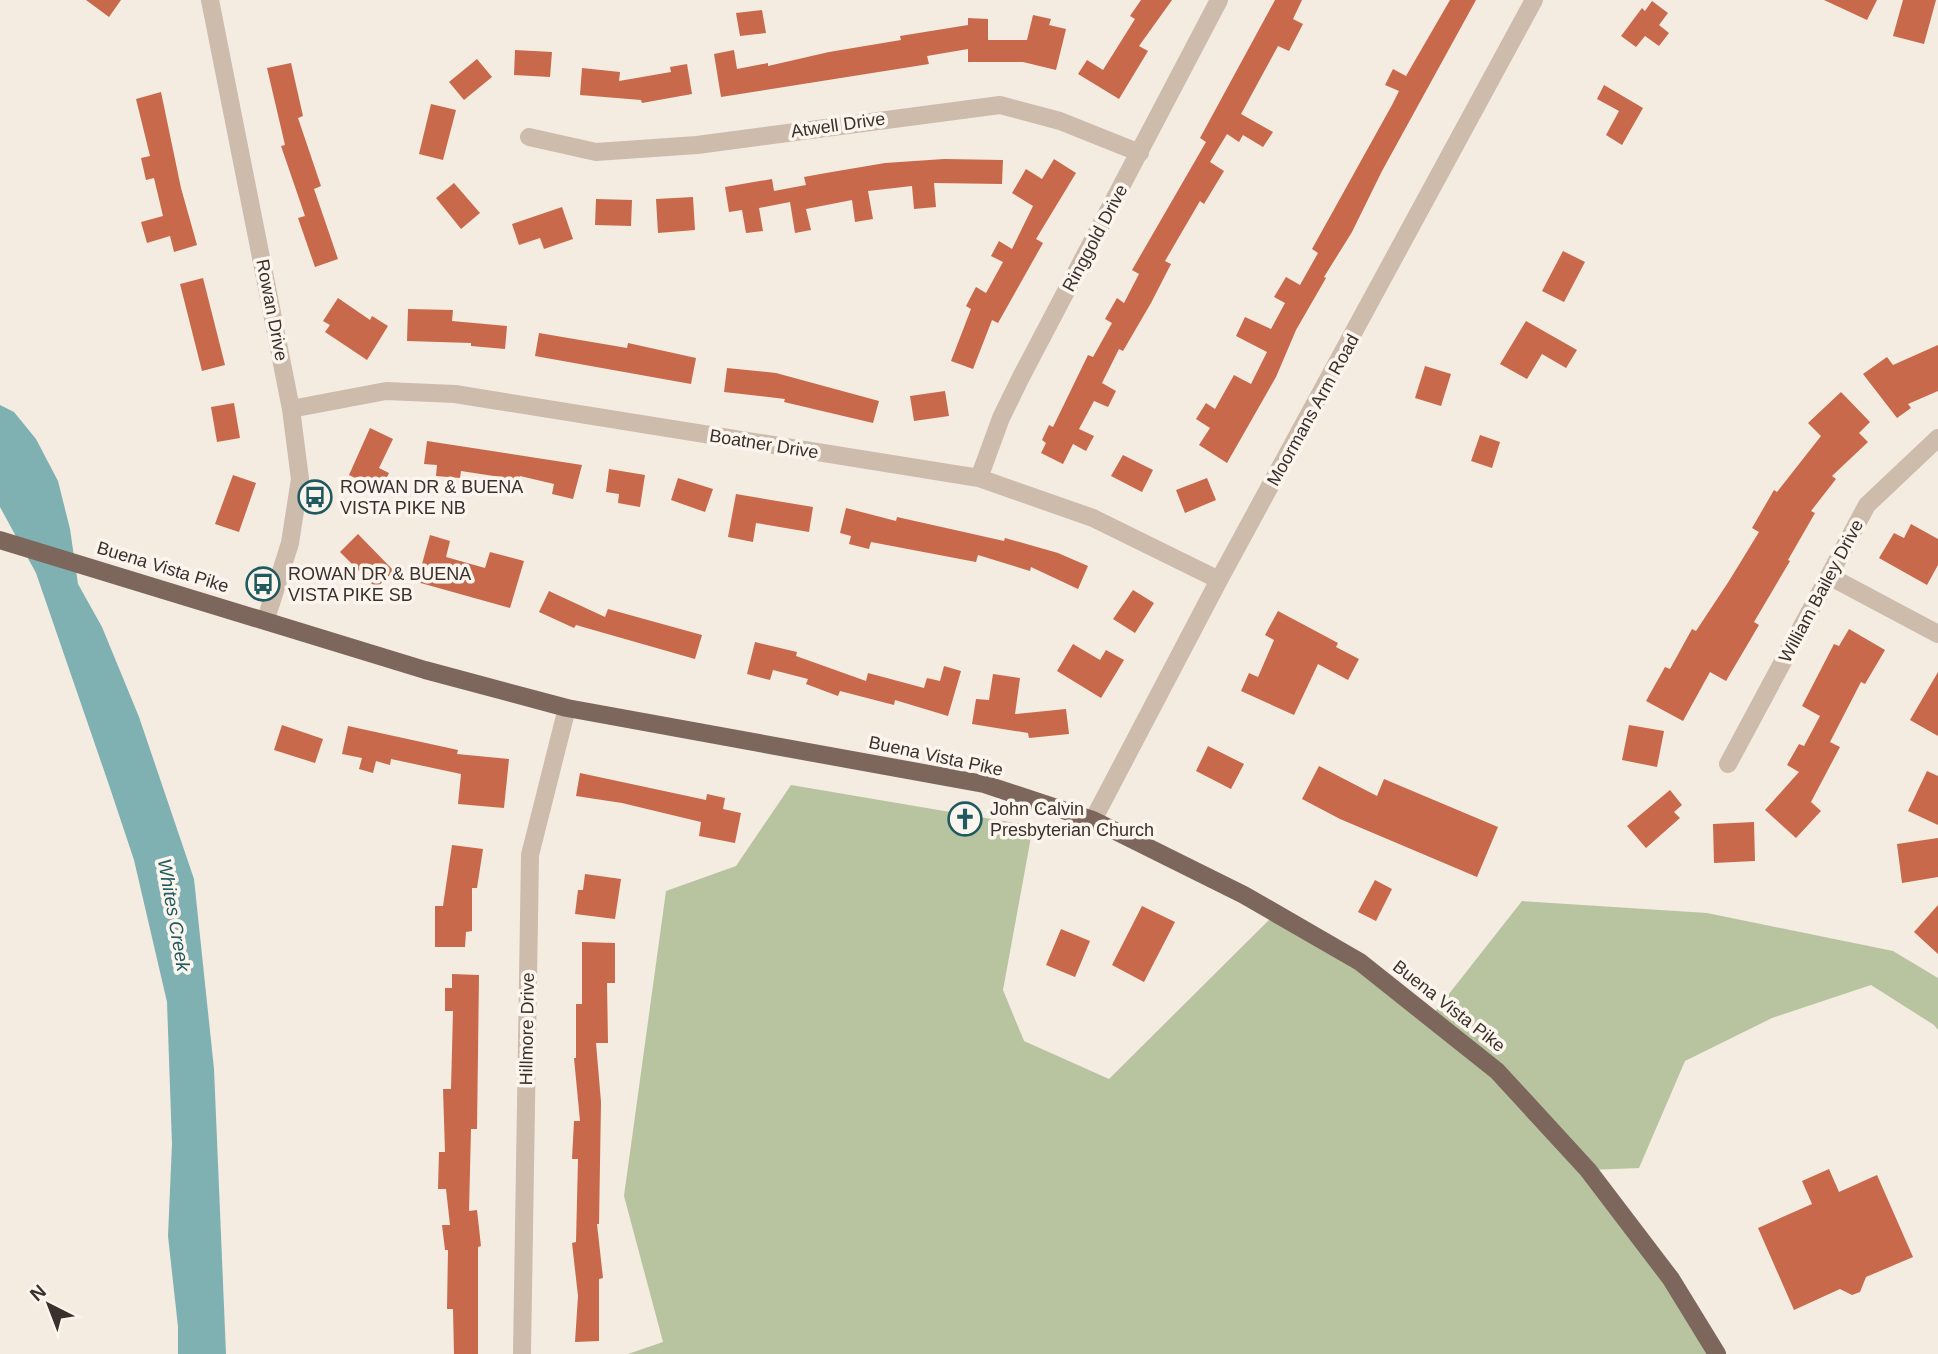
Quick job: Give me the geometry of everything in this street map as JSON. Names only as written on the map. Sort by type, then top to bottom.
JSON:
[{"type":"main road","name":"Buena Vista Pike","points":[[0,540],[425,670],[566,708],[984,784],[1093,820],[1244,895],[1360,962],[1497,1071],[1588,1170],[1671,1279],[1717,1354]]},
{"type":"street","name":"Rowan Drive","points":[[210,0],[291,409],[300,479],[290,543],[266,620]]},
{"type":"street","name":"Ringgold Drive","points":[[979,478],[1001,418],[1219,0]]},
{"type":"street","name":"Moormans Arm Road","points":[[1093,820],[1219,580],[1534,0]]},
{"type":"street","name":"Atwell Drive","points":[[529,137],[596,152],[697,145],[1000,105],[1060,121],[1140,153]]},
{"type":"street","name":"Boatner Drive","points":[[291,409],[386,391],[442,392],[979,478],[1093,518],[1219,580]]},
{"type":"street","name":"William Bailey Drive","points":[[1728,764],[1867,505],[1938,438]]},
{"type":"street","points":[[1829,576],[1938,634]]},
{"type":"street","name":"Hillmore Drive","points":[[522,1354],[530,856],[566,708]]},
{"type":"green space","points":[[791,785],[1033,826],[1003,990],[1024,1041],[1109,1079],[1276,913],[1430,1018],[1522,901],[1707,913],[1893,951],[1938,978],[1938,1030],[1871,985],[1772,1018],[1685,1061],[1639,1168],[1589,1170],[1717,1354],[628,1354],[663,1342],[624,1196],[666,891],[736,866]]},
{"type":"water","name":"Whites Creek","points":[[0,405],[14,412],[36,439],[58,481],[70,529],[78,584],[102,627],[139,717],[194,879],[214,1069],[226,1354],[178,1354],[178,1327],[168,1236],[172,1144],[167,1002],[134,860],[109,785],[36,573],[0,507]]},
{"type":"building","points":[[86,0],[121,0],[109,17]]},
{"type":"building","points":[[1141,0],[1172,0],[1139,46],[1148,51],[1119,99],[1078,74],[1087,60],[1103,70],[1135,19],[1130,16]]},
{"type":"building","points":[[1275,0],[1302,0],[1293,19],[1303,24],[1289,51],[1278,46],[1241,114],[1273,132],[1263,147],[1243,135],[1239,142],[1227,134],[1210,162],[1224,171],[1204,204],[1200,201],[1165,261],[1171,264],[1151,303],[1123,351],[1119,349],[1102,383],[1116,391],[1108,407],[1094,401],[1079,429],[1094,436],[1086,451],[1073,444],[1063,464],[1041,453],[1046,443],[1042,440],[1049,425],[1053,427],[1088,355],[1093,357],[1112,323],[1105,319],[1117,298],[1124,303],[1139,274],[1132,270],[1206,142],[1200,138]]},
{"type":"building","points":[[1450,0],[1476,0],[1382,171],[1352,232],[1324,277],[1326,278],[1296,330],[1276,377],[1227,463],[1199,445],[1210,428],[1196,419],[1206,403],[1215,409],[1234,375],[1251,384],[1267,352],[1236,336],[1245,317],[1271,329],[1285,303],[1274,297],[1286,277],[1300,285],[1318,253],[1312,249],[1399,91],[1385,85],[1393,69],[1406,76]]},
{"type":"building","points":[[1824,0],[1877,0],[1867,20]]},
{"type":"building","points":[[1903,0],[1936,0],[1924,44],[1893,36]]},
{"type":"building","points":[[1652,1],[1668,13],[1659,25],[1669,33],[1659,46],[1645,36],[1636,47],[1621,36],[1642,8],[1645,11]]},
{"type":"building","points":[[762,10],[766,33],[740,36],[736,13]]},
{"type":"building","points":[[1033,15],[1051,19],[1049,25],[1066,29],[1056,70],[1023,62],[968,62],[968,49],[927,56],[929,64],[721,97],[714,54],[734,50],[737,69],[768,63],[768,66],[901,40],[900,36],[968,25],[968,18],[988,19],[988,40],[1027,40]]},
{"type":"building","points":[[515,50],[552,52],[550,77],[514,75]]},
{"type":"building","points":[[477,59],[492,77],[464,100],[449,82]]},
{"type":"building","points":[[291,63],[303,116],[298,118],[321,186],[314,189],[338,259],[315,267],[298,218],[305,216],[281,146],[285,145],[267,68]]},
{"type":"building","points":[[687,64],[692,94],[642,103],[641,100],[580,95],[582,68],[620,72],[619,81],[671,72],[670,67]]},
{"type":"building","points":[[1604,85],[1643,108],[1622,145],[1606,135],[1619,111],[1597,99]]},
{"type":"building","points":[[161,92],[181,188],[197,245],[174,252],[170,236],[147,243],[141,222],[163,216],[154,178],[146,180],[141,158],[150,156],[136,99]]},
{"type":"building","points":[[431,104],[456,110],[443,160],[419,154]]},
{"type":"building","points":[[944,159],[1003,160],[1002,184],[934,183],[936,207],[914,209],[912,186],[868,191],[873,219],[855,222],[852,200],[806,209],[811,230],[795,233],[790,202],[759,208],[763,231],[746,233],[742,210],[729,212],[725,187],[772,179],[774,191],[806,185],[804,177],[885,163]]},
{"type":"building","points":[[1054,159],[1076,173],[1036,239],[1043,243],[998,323],[992,320],[973,369],[951,361],[971,309],[966,306],[976,287],[986,293],[1003,262],[991,256],[999,241],[1012,249],[1033,206],[1012,193],[1026,169],[1042,179]]},
{"type":"building","points":[[454,183],[480,213],[461,229],[436,198]]},
{"type":"building","points":[[693,197],[695,230],[658,233],[656,199]]},
{"type":"building","points":[[596,199],[632,200],[631,226],[595,225]]},
{"type":"building","points":[[562,207],[573,239],[544,249],[540,238],[519,245],[512,224]]},
{"type":"building","points":[[1563,251],[1585,262],[1564,302],[1542,291]]},
{"type":"building","points":[[203,278],[225,365],[202,371],[180,284]]},
{"type":"building","points":[[338,298],[370,320],[372,316],[388,326],[367,360],[325,332],[330,325],[323,321]]},
{"type":"building","points":[[408,309],[453,310],[452,321],[507,326],[505,349],[471,346],[471,343],[407,341]]},
{"type":"building","points":[[1526,321],[1577,350],[1566,368],[1542,354],[1527,379],[1500,364]]},
{"type":"building","points":[[539,333],[627,348],[628,343],[696,358],[691,384],[535,356]]},
{"type":"building","points":[[1938,345],[1938,391],[1908,404],[1911,408],[1897,418],[1863,374],[1887,357],[1893,365]]},
{"type":"building","points":[[1425,366],[1451,374],[1441,406],[1415,398]]},
{"type":"building","points":[[727,368],[776,373],[879,401],[873,423],[784,402],[785,399],[724,392]]},
{"type":"building","points":[[945,391],[949,416],[914,421],[910,396]]},
{"type":"building","points":[[1841,392],[1870,422],[1859,433],[1868,442],[1832,476],[1836,479],[1811,511],[1815,513],[1754,622],[1759,625],[1726,681],[1710,672],[1683,721],[1646,701],[1665,667],[1670,669],[1692,629],[1696,631],[1759,532],[1752,528],[1774,490],[1777,492],[1821,436],[1808,423]]},
{"type":"building","points":[[234,403],[240,438],[217,442],[211,407]]},
{"type":"building","points":[[370,428],[393,439],[379,468],[389,473],[381,490],[349,475]]},
{"type":"building","points":[[1480,435],[1500,442],[1492,468],[1471,461]]},
{"type":"building","points":[[427,441],[582,465],[573,499],[552,494],[554,484],[520,476],[519,480],[461,471],[460,478],[436,476],[437,465],[424,464]]},
{"type":"building","points":[[1123,455],[1153,470],[1142,492],[1111,476]]},
{"type":"building","points":[[609,469],[645,475],[640,507],[618,503],[619,494],[606,492]]},
{"type":"building","points":[[233,475],[256,483],[239,532],[215,524]]},
{"type":"building","points":[[678,478],[713,489],[705,512],[671,500]]},
{"type":"building","points":[[1207,478],[1216,500],[1185,513],[1176,490]]},
{"type":"building","points":[[736,494],[813,507],[809,532],[756,523],[753,542],[728,537]]},
{"type":"building","points":[[846,508],[896,521],[897,517],[1004,541],[1005,538],[1058,553],[1088,566],[1078,589],[1031,567],[1030,571],[978,555],[976,562],[871,542],[869,549],[849,544],[851,536],[840,533]]},
{"type":"building","points":[[1911,524],[1938,539],[1938,565],[1927,585],[1879,558],[1894,533],[1904,538]]},
{"type":"building","points":[[358,534],[394,571],[376,588],[340,552]]},
{"type":"building","points":[[430,535],[450,541],[446,557],[485,568],[490,552],[524,561],[510,608],[417,582]]},
{"type":"building","points":[[1133,590],[1154,603],[1135,633],[1113,619]]},
{"type":"building","points":[[549,591],[605,617],[608,609],[702,635],[695,659],[576,625],[574,628],[539,612]]},
{"type":"building","points":[[1278,611],[1338,643],[1336,647],[1359,659],[1348,680],[1318,664],[1294,715],[1241,691],[1249,673],[1258,677],[1274,640],[1265,635]]},
{"type":"building","points":[[1849,629],[1885,650],[1865,684],[1861,682],[1830,742],[1840,747],[1811,802],[1821,811],[1796,838],[1765,810],[1799,772],[1787,765],[1799,744],[1804,746],[1820,716],[1802,706],[1834,644],[1839,646]]},
{"type":"building","points":[[755,642],[797,652],[796,656],[866,681],[868,673],[924,688],[927,678],[940,681],[944,666],[961,671],[948,716],[895,700],[894,705],[840,691],[838,696],[806,684],[808,679],[773,670],[770,680],[747,674]]},
{"type":"building","points":[[1073,644],[1100,660],[1106,650],[1124,660],[1101,698],[1057,671]]},
{"type":"building","points":[[1938,672],[1938,736],[1910,720]]},
{"type":"building","points":[[993,674],[1020,678],[1015,714],[1066,709],[1069,734],[1029,738],[1028,733],[972,724],[976,699],[989,700]]},
{"type":"building","points":[[282,725],[323,739],[315,763],[274,750]]},
{"type":"building","points":[[1629,725],[1664,731],[1657,767],[1622,760]]},
{"type":"building","points":[[348,726],[458,750],[457,754],[509,759],[504,808],[458,804],[461,774],[391,759],[390,765],[376,761],[373,773],[359,769],[362,758],[342,754]]},
{"type":"building","points":[[1208,746],[1244,764],[1231,789],[1196,771]]},
{"type":"building","points":[[1319,766],[1377,796],[1384,779],[1498,827],[1477,877],[1340,819],[1302,799]]},
{"type":"building","points":[[1927,771],[1938,776],[1938,825],[1908,811]]},
{"type":"building","points":[[580,773],[706,800],[707,794],[725,798],[723,809],[741,813],[735,843],[699,836],[701,822],[622,803],[576,796]]},
{"type":"building","points":[[1670,790],[1682,805],[1674,812],[1680,818],[1646,848],[1627,826]]},
{"type":"building","points":[[1754,822],[1755,861],[1714,863],[1713,824]]},
{"type":"building","points":[[1938,838],[1938,877],[1902,883],[1897,844]]},
{"type":"building","points":[[452,845],[483,849],[477,888],[472,888],[472,931],[466,932],[465,947],[435,947],[435,906],[443,906]]},
{"type":"building","points":[[585,874],[621,879],[615,919],[575,914],[578,890],[583,890]]},
{"type":"building","points":[[1375,880],[1392,889],[1376,921],[1358,912]]},
{"type":"building","points":[[1938,905],[1938,954],[1914,932]]},
{"type":"building","points":[[1142,906],[1175,922],[1144,982],[1112,965]]},
{"type":"building","points":[[1061,929],[1090,941],[1075,977],[1046,965]]},
{"type":"building","points":[[582,942],[615,943],[615,983],[607,983],[608,1043],[596,1043],[601,1102],[597,1224],[603,1278],[599,1279],[599,1341],[575,1342],[578,1296],[572,1243],[576,1242],[578,1159],[572,1159],[574,1121],[580,1121],[574,1058],[576,1004],[582,1004]]},
{"type":"building","points":[[452,974],[479,975],[477,1129],[471,1129],[469,1211],[477,1210],[481,1246],[478,1247],[478,1354],[454,1354],[453,1309],[447,1309],[448,1250],[445,1250],[442,1225],[450,1225],[446,1189],[438,1189],[439,1152],[445,1152],[443,1089],[451,1089],[453,1011],[445,1011],[445,988],[452,988]]},
{"type":"building","points":[[1829,1169],[1839,1192],[1877,1175],[1913,1257],[1866,1277],[1860,1292],[1852,1295],[1840,1289],[1794,1310],[1758,1228],[1812,1204],[1802,1181]]},
{"type":"place","name":"ROWAN DR & BUENA VISTA PIKE NB","points":[[315,497]]},
{"type":"place","name":"ROWAN DR & BUENA VISTA PIKE SB","points":[[263,584]]},
{"type":"place","name":"John Calvin Presbyterian Church","points":[[965,819]]}]
